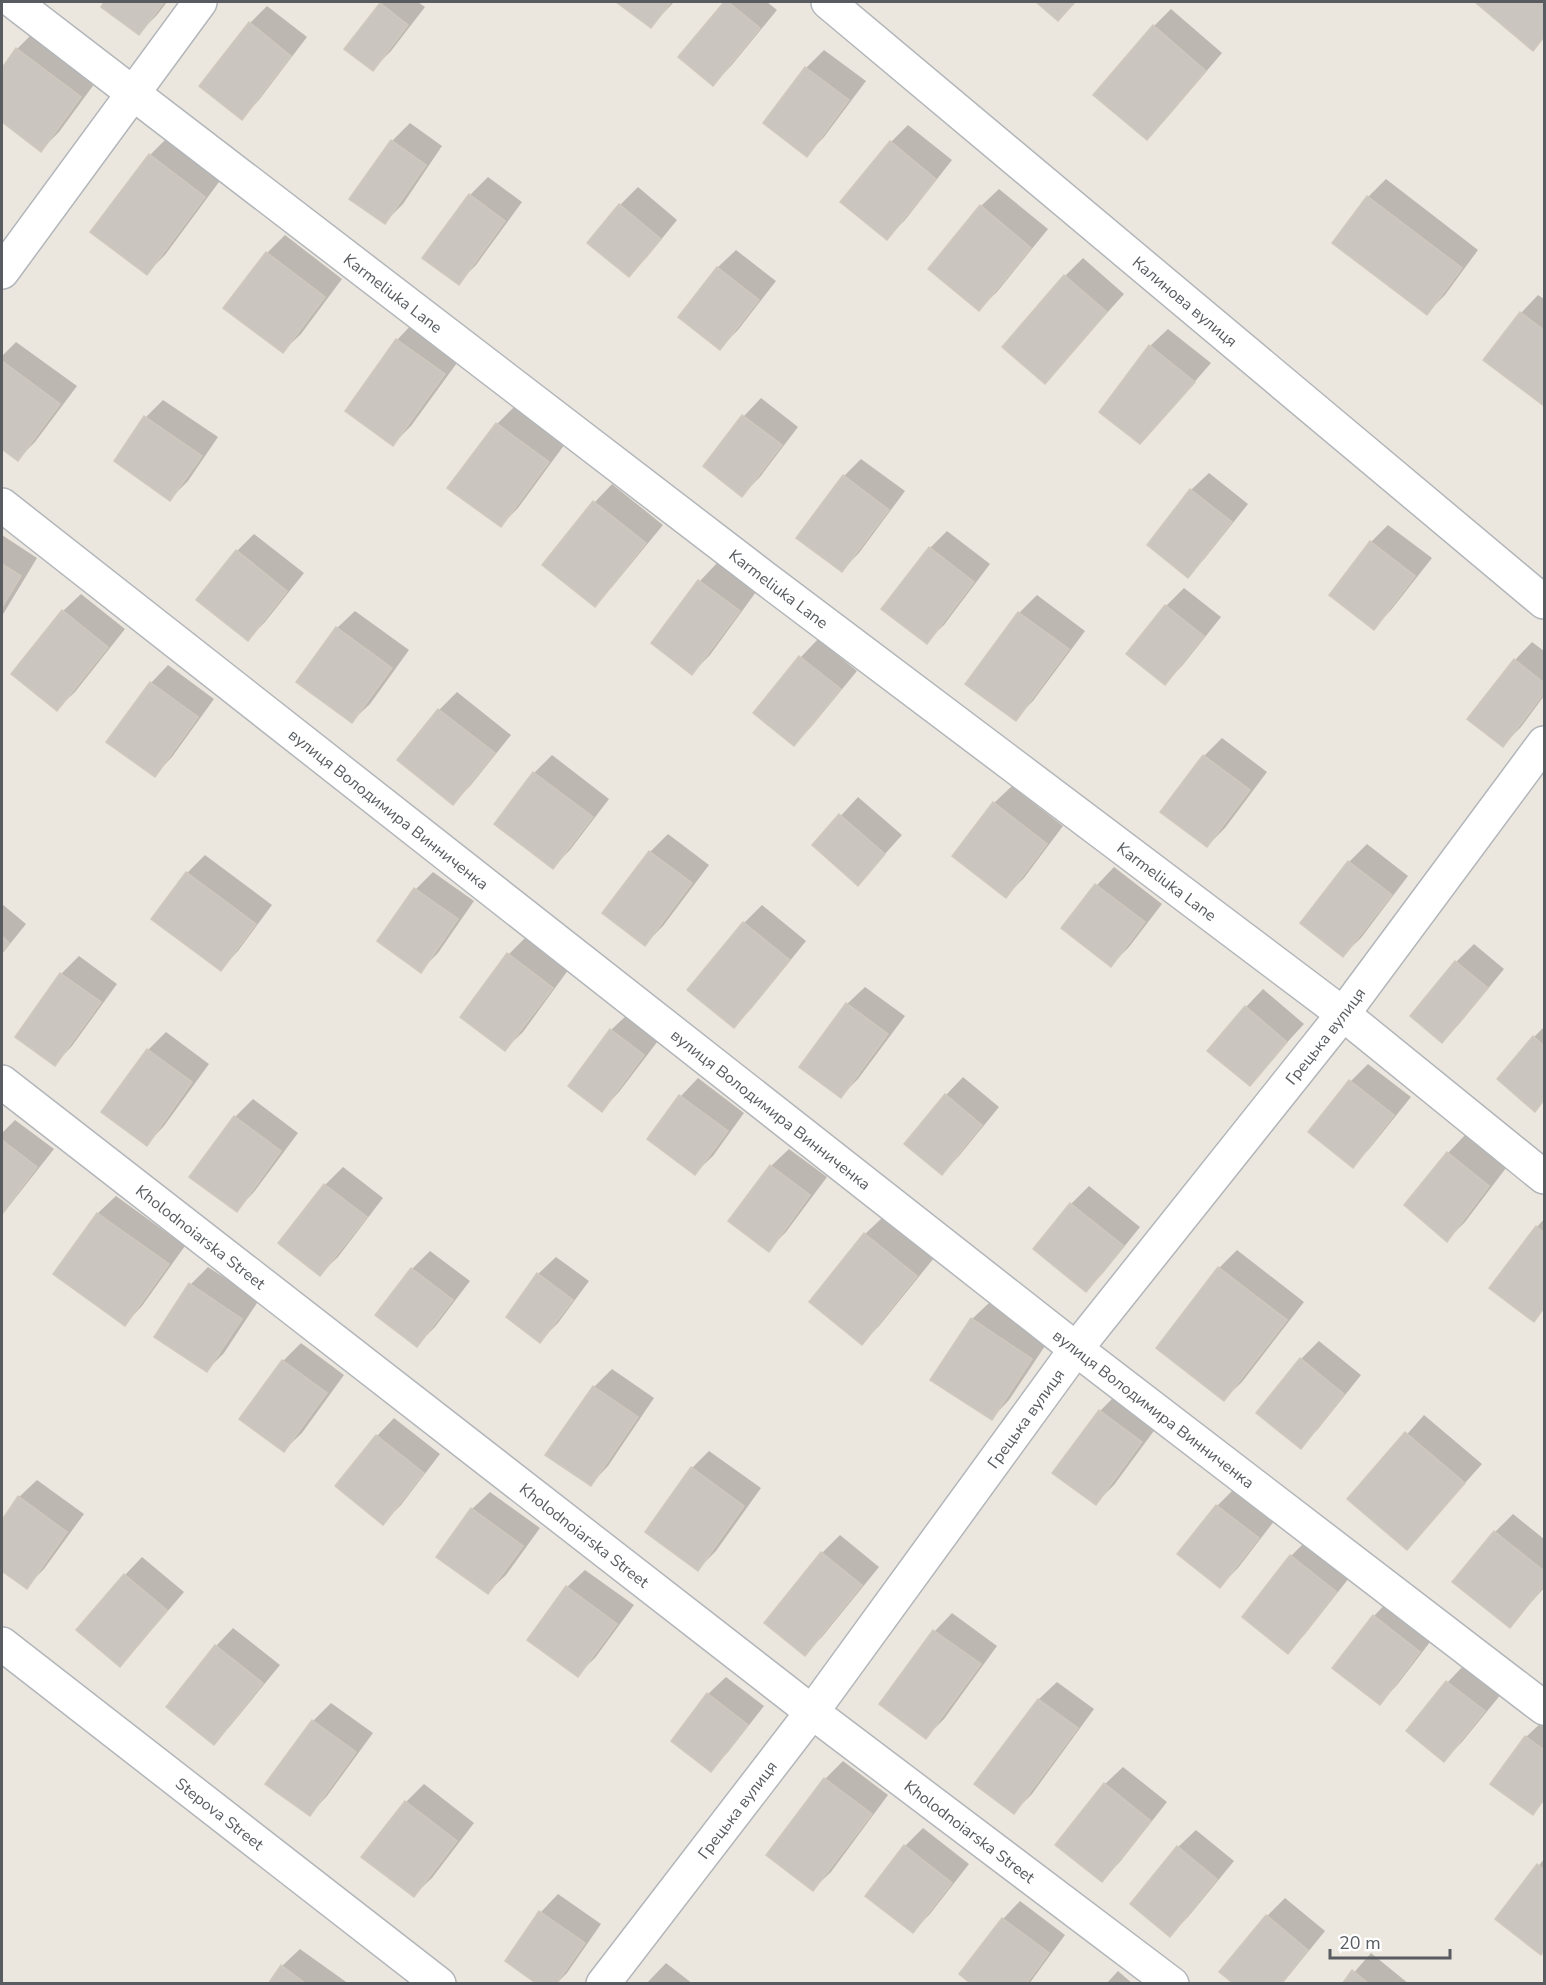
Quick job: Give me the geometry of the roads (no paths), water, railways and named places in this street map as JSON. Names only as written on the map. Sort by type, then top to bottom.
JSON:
[{"type":"street","name":"Karmeliuka Lane","points":[[14,2],[762,576],[1343,1014],[1545,1177]]},
{"type":"street","points":[[2,272],[200,2]]},
{"type":"street","name":"Калинова вулиця","points":[[828,2],[1545,602]]},
{"type":"street","name":"вулиця Володимира Винниченка","points":[[2,505],[1076,1349],[1545,1708]]},
{"type":"street","name":"Грецька вулиця","points":[[603,1983],[812,1712],[1076,1349],[1343,1014],[1545,743]]},
{"type":"street","name":"Kholodnoiarska Street","points":[[2,1082],[812,1712],[1172,1983]]},
{"type":"street","name":"Stepova Street","points":[[2,1644],[439,1983]]}]
